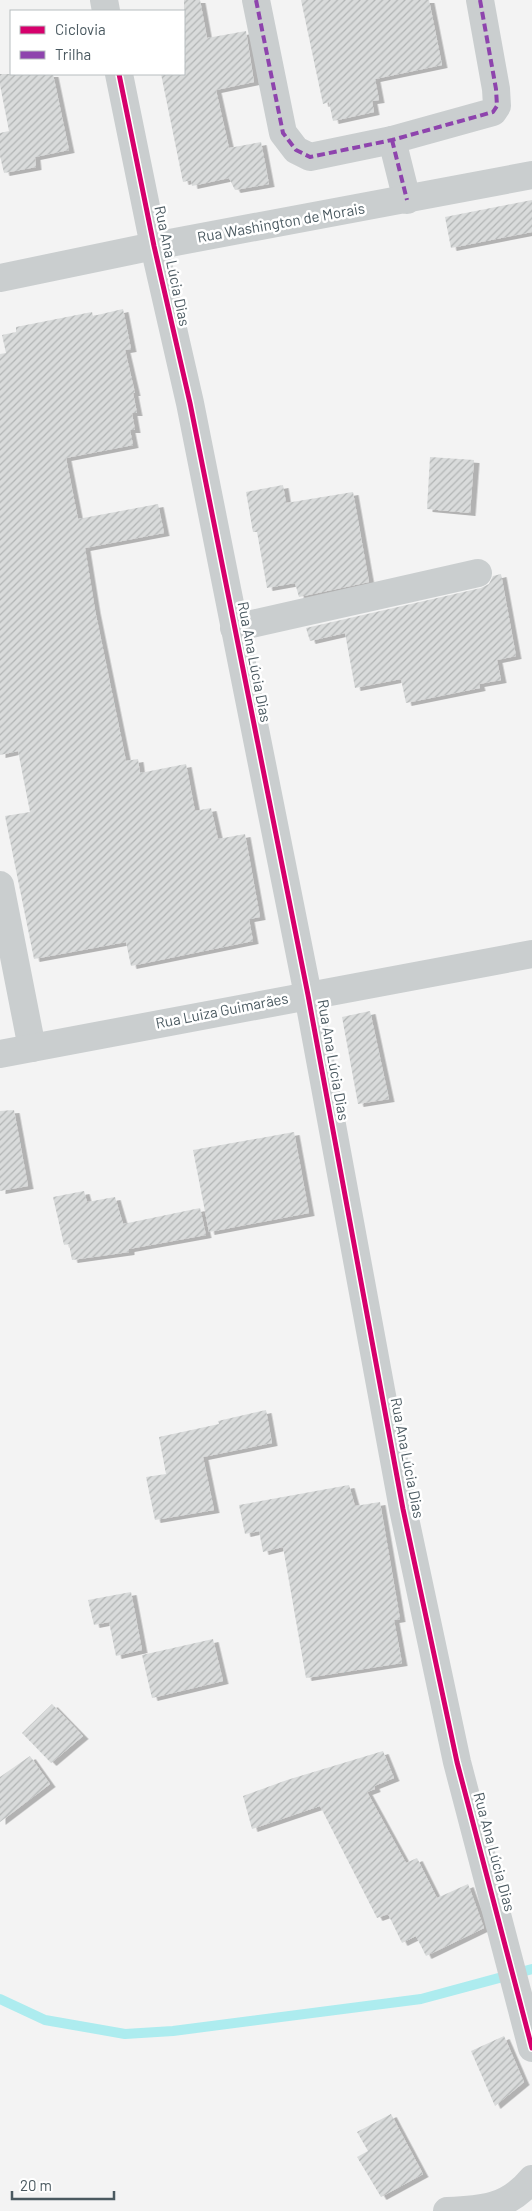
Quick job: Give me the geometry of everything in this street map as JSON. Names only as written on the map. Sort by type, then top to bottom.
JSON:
[{"type":"street","points":[[256,0],[283,133],[296,150],[310,157],[392,140],[493,112],[497,106],[496,89],[480,0]]},
{"type":"street","name":"Rua Ana Lúcia Dias","points":[[119,75],[154,246],[190,403],[308,995],[407,1528],[457,1762],[532,2048]]},
{"type":"street","points":[[392,140],[407,200]]},
{"type":"street","name":"Rua Washington de Morais","points":[[0,278],[154,246],[532,175]]},
{"type":"street","points":[[234,628],[478,573]]},
{"type":"street","points":[[0,886],[32,1048]]},
{"type":"street","name":"Rua Luiza Guimarães","points":[[0,1054],[532,954]]},
{"type":"street","points":[[447,2211],[477,2210],[508,2201],[522,2191],[532,2179]]},
{"type":"building","points":[[184,0],[200,0],[207,38],[246,31],[254,82],[216,90],[229,148],[261,142],[269,184],[235,190],[229,178],[192,186],[191,180],[183,182],[161,75],[185,75]]},
{"type":"building","points":[[301,0],[429,0],[442,65],[375,79],[379,100],[372,101],[374,112],[333,121],[329,102],[323,104]]},
{"type":"building","points":[[0,74],[53,75],[69,150],[35,157],[36,167],[4,173],[0,156],[0,133],[9,131],[0,85]]},
{"type":"building","points":[[532,200],[532,232],[451,248],[445,217]]},
{"type":"building","points":[[123,309],[131,349],[125,350],[135,393],[133,393],[137,413],[132,413],[135,430],[130,430],[133,445],[66,458],[78,519],[158,504],[164,533],[85,548],[95,610],[126,761],[138,759],[140,773],[186,764],[195,811],[211,808],[218,839],[245,834],[260,917],[249,919],[253,941],[131,966],[126,942],[34,959],[5,816],[30,812],[18,751],[0,755],[0,354],[6,353],[2,335],[16,332],[16,327],[92,312],[93,316]]},
{"type":"building","points":[[430,457],[474,460],[470,513],[427,509]]},
{"type":"building","points":[[283,485],[286,503],[353,492],[369,582],[299,597],[295,583],[267,588],[257,532],[253,532],[246,492]]},
{"type":"building","points":[[501,574],[516,656],[497,660],[501,680],[479,684],[480,688],[406,703],[401,679],[355,688],[345,633],[310,641],[306,628],[481,588],[489,584],[493,576]]},
{"type":"building","points":[[370,1011],[389,1099],[358,1104],[342,1017]]},
{"type":"building","points":[[14,1110],[28,1186],[0,1191],[0,1111]]},
{"type":"building","points":[[294,1132],[309,1213],[209,1232],[193,1150]]},
{"type":"building","points":[[84,1191],[87,1202],[115,1197],[123,1224],[200,1208],[206,1235],[129,1249],[129,1252],[72,1260],[69,1244],[64,1245],[53,1197]]},
{"type":"building","points":[[266,1410],[272,1443],[203,1457],[214,1510],[155,1520],[146,1477],[166,1474],[159,1437],[219,1424],[218,1421]]},
{"type":"building","points":[[349,1485],[355,1506],[380,1502],[400,1619],[394,1620],[402,1663],[306,1678],[283,1547],[263,1552],[259,1531],[245,1534],[239,1505]]},
{"type":"building","points":[[131,1592],[142,1650],[116,1656],[109,1622],[94,1625],[88,1600]]},
{"type":"building","points":[[213,1639],[223,1681],[152,1698],[142,1655]]},
{"type":"building","points":[[52,1704],[83,1736],[51,1763],[22,1733]]},
{"type":"building","points":[[383,1751],[394,1778],[374,1786],[375,1789],[367,1792],[406,1863],[417,1858],[437,1898],[468,1884],[484,1928],[426,1956],[416,1936],[402,1943],[388,1914],[377,1918],[320,1806],[252,1829],[243,1796],[287,1780]]},
{"type":"building","points":[[30,1756],[50,1784],[0,1822],[0,1777]]},
{"type":"building","points":[[504,2036],[524,2082],[495,2106],[471,2051]]},
{"type":"building","points":[[391,2114],[423,2174],[381,2197],[357,2157],[368,2151],[357,2132]]},
{"type":"waterway","points":[[0,1999],[45,2020],[125,2034],[173,2031],[421,1999],[532,1969]]},
{"type":"marked path","points":[[256,0],[283,133],[296,150],[310,157],[392,140],[493,112],[497,106],[496,89],[480,0]]},
{"type":"marked path","points":[[392,140],[407,200]]},
{"type":"cycle path","points":[[119,75],[154,246],[190,403],[308,995],[403,1509],[457,1762],[532,2048]]}]
